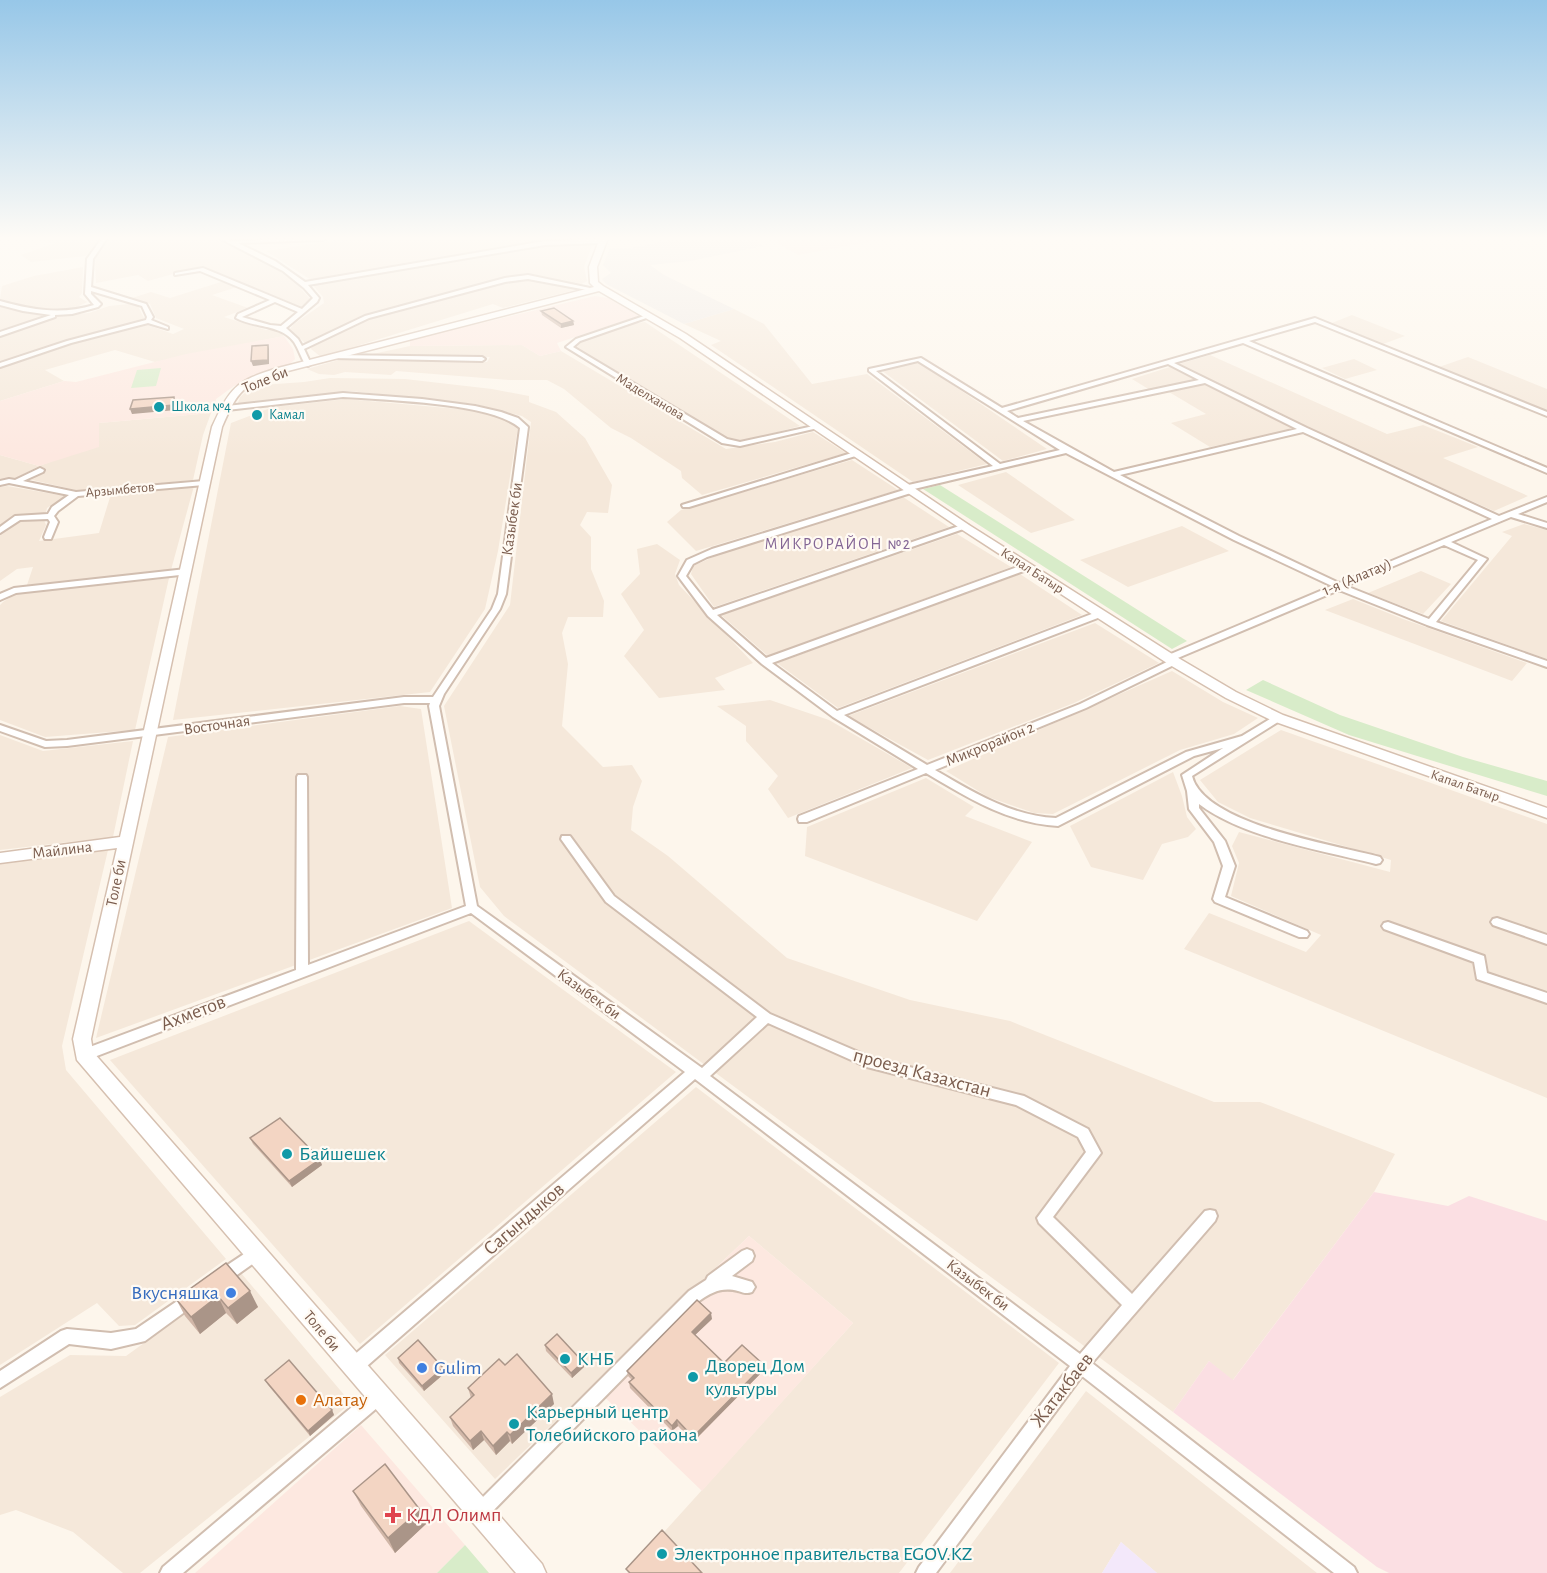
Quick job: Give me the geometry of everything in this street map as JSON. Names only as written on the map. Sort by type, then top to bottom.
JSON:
[{"type":"main road","name":"Толе би","points":[[508,311],[308,364],[251,382],[235,391],[228,400],[227,408],[217,427],[204,483],[151,734],[82,1040],[84,1055],[532,1573]]},
{"type":"main road","name":"Капал Батыр","points":[[640,311],[741,374],[965,527],[1172,660],[1278,718],[1547,813]]},
{"type":"main road","name":"Майлина","points":[[0,858],[125,842]]},
{"type":"street","points":[[31,311],[62,313]]},
{"type":"street","points":[[0,334],[70,311]]},
{"type":"street","points":[[147,311],[150,317],[148,321]]},
{"type":"street","points":[[248,311],[240,315],[239,318],[282,328],[302,348],[308,364]]},
{"type":"street","points":[[282,328],[302,311]]},
{"type":"street","points":[[302,348],[367,317],[388,311]]},
{"type":"street","name":"Маделханова","points":[[650,316],[573,342],[569,347],[724,441],[740,444],[818,427]]},
{"type":"street","points":[[1003,410],[1316,320],[1547,414]]},
{"type":"street","points":[[0,365],[69,342],[148,321],[166,328]]},
{"type":"street","points":[[1244,341],[1547,471]]},
{"type":"street","points":[[334,357],[482,359]]},
{"type":"street","points":[[998,466],[871,370],[919,359],[1068,450],[1227,532],[1337,585],[1430,623],[1547,664]]},
{"type":"street","points":[[1170,363],[1304,430],[1498,519]]},
{"type":"street","points":[[1019,420],[1206,381]]},
{"type":"street","name":"Казыбек би","points":[[227,408],[343,395],[474,408],[512,417],[522,422],[524,427],[502,594],[496,609],[436,700]]},
{"type":"street","points":[[1114,474],[1304,430]]},
{"type":"street","points":[[1068,450],[909,489],[726,547],[691,560],[684,566],[682,576],[711,614],[765,662],[836,715],[982,802],[1038,821],[1058,822],[1190,754],[1246,738]]},
{"type":"street","points":[[686,505],[858,454]]},
{"type":"street","points":[[16,483],[40,470]]},
{"type":"street","name":"Арзымбетов","points":[[0,483],[16,483],[76,494],[204,483]]},
{"type":"street","points":[[50,516],[55,508],[76,494]]},
{"type":"street","name":"1-я (Алатау)","points":[[1172,660],[1337,585],[1547,499]]},
{"type":"street","points":[[1509,514],[1547,526]]},
{"type":"street","points":[[0,531],[18,519],[50,516]]},
{"type":"street","points":[[48,537],[54,522],[50,516]]},
{"type":"street","points":[[711,614],[965,527]]},
{"type":"street","points":[[1430,623],[1483,559],[1443,542]]},
{"type":"street","points":[[765,662],[1026,567]]},
{"type":"street","points":[[0,597],[14,591],[186,572]]},
{"type":"street","points":[[836,715],[1100,614]]},
{"type":"street","name":"Микрорайон 2","points":[[803,819],[1083,706],[1172,660]]},
{"type":"street","name":"Восточная","points":[[0,728],[45,744],[151,734],[404,700],[436,700]]},
{"type":"street","points":[[436,700],[434,706],[440,746],[472,908]]},
{"type":"street","points":[[1278,718],[1187,775],[1192,789],[1194,809],[1219,841],[1229,866],[1219,899],[1304,934]]},
{"type":"street","points":[[302,777],[302,972]]},
{"type":"street","points":[[1192,789],[1214,809],[1243,824],[1376,860]]},
{"type":"street","name":"проезд Казахстан","points":[[566,839],[610,899],[766,1017],[867,1062],[1019,1100],[1083,1133],[1094,1153],[1044,1218],[1133,1305]]},
{"type":"street","name":"Казыбек би","points":[[472,908],[699,1073],[1082,1363],[1348,1573]]},
{"type":"street","name":"Ахметов","points":[[84,1055],[472,908]]},
{"type":"street","points":[[1497,922],[1547,940]]},
{"type":"street","points":[[1388,926],[1480,959],[1481,976],[1547,998]]},
{"type":"street","name":"Сагындыков","points":[[353,1367],[766,1017]]},
{"type":"street","name":"Жатакбаев","points":[[925,1573],[1082,1363],[1210,1216]]},
{"type":"street","points":[[0,1380],[67,1336],[111,1341],[139,1336],[256,1253]]},
{"type":"street","points":[[479,1512],[660,1328],[708,1285],[747,1256]]},
{"type":"street","points":[[708,1285],[726,1281],[747,1287]]},
{"type":"street","points":[[170,1573],[378,1396]]},
{"type":"shaded area","points":[[0,311],[20,311],[45,316],[0,331]]},
{"type":"shaded area","points":[[141,311],[144,318],[141,321],[64,341],[0,362],[0,336],[63,315]]},
{"type":"shaded area","points":[[153,311],[239,311],[224,317],[266,330],[277,330],[284,336],[155,362],[115,350],[45,370],[64,381],[0,401],[0,367],[68,344],[145,324],[173,334],[184,329],[156,318]]},
{"type":"shaded area","points":[[312,311],[381,311],[364,316],[305,343],[290,329]]},
{"type":"shaded area","points":[[393,311],[469,311],[321,357],[311,349],[313,344],[376,316]]},
{"type":"shaded area","points":[[530,311],[631,311],[639,316],[557,343],[561,351],[540,356],[522,345],[410,346],[410,340]]},
{"type":"shaded area","points":[[659,311],[726,311],[684,324]]},
{"type":"shaded area","points":[[726,311],[739,311],[764,324],[812,384],[867,374],[987,464],[913,482],[711,345],[721,341],[684,324]]},
{"type":"shaded area","points":[[1352,315],[1405,336],[1383,344],[1332,323]]},
{"type":"shaded area","points":[[645,322],[800,426],[740,442],[734,441],[575,349],[578,342],[631,324]]},
{"type":"shaded area","points":[[284,336],[293,349],[295,359],[290,364],[254,376],[234,386],[216,399],[215,409],[211,413],[99,423],[99,447],[39,466],[0,455],[0,401],[64,381],[76,382],[186,354]]},
{"type":"shaded area","points":[[522,345],[540,356],[561,351],[726,449],[775,442],[813,432],[846,453],[702,495],[682,478],[681,471],[631,438],[611,428],[564,389],[547,380],[509,380],[396,371],[391,375],[345,372],[334,375],[319,374],[307,369],[342,359],[487,362],[490,357],[368,355],[410,346]]},
{"type":"shaded area","points":[[1210,355],[1387,434],[1423,425],[1478,447],[1443,458],[1528,496],[1494,511],[1310,429],[1179,364]]},
{"type":"shaded area","points":[[1468,357],[1547,389],[1547,411],[1439,367]]},
{"type":"shaded area","points":[[1354,359],[1377,370],[1345,379],[1322,368]]},
{"type":"shaded area","points":[[919,362],[1047,449],[1003,461],[881,370]]},
{"type":"shaded area","points":[[1170,367],[1196,380],[1150,390],[1132,379]]},
{"type":"shaded area","points":[[330,378],[405,379],[492,389],[529,396],[529,402],[556,412],[585,438],[612,485],[608,513],[587,512],[580,525],[591,537],[591,569],[604,601],[603,617],[568,617],[562,633],[568,664],[562,726],[603,767],[632,765],[642,781],[633,807],[631,830],[668,856],[787,958],[910,1000],[1010,1021],[1214,1102],[1260,1102],[1395,1154],[1374,1192],[1232,1381],[1209,1361],[1173,1412],[504,916],[480,887],[444,706],[510,605],[531,422],[522,416],[475,404],[350,391],[238,403],[240,397],[248,390],[262,385]]},
{"type":"shaded area","points":[[1204,384],[1294,429],[1210,447],[1171,423],[1206,414],[1169,392]]},
{"type":"shaded area","points":[[346,399],[470,410],[508,420],[518,427],[498,551],[485,609],[430,692],[173,720],[231,423],[273,407]]},
{"type":"shaded area","points":[[211,413],[203,435],[193,480],[80,491],[28,479],[46,469],[39,466],[50,462],[99,423]]},
{"type":"shaded area","points":[[0,455],[39,466],[16,478],[0,480]]},
{"type":"shaded area","points":[[852,460],[898,490],[696,551],[667,522],[681,510]]},
{"type":"shaded area","points":[[1006,472],[1075,520],[1031,533],[958,485]]},
{"type":"shaded area","points":[[7,486],[65,496],[47,508],[44,520],[46,525],[39,541],[99,533],[111,494],[194,486],[171,570],[27,585],[33,567],[17,569],[0,581],[0,487]]},
{"type":"shaded area","points":[[903,497],[949,527],[714,607],[691,574],[693,566],[722,553]]},
{"type":"shaded area","points":[[1524,524],[1547,530],[1547,659],[1441,621],[1512,536],[1502,532]]},
{"type":"shaded area","points":[[1182,526],[1229,551],[1128,587],[1080,560]]},
{"type":"shaded area","points":[[957,534],[1011,567],[768,656],[721,615]]},
{"type":"shaded area","points":[[657,544],[680,560],[675,574],[679,585],[753,663],[715,678],[725,690],[659,698],[624,656],[644,630],[621,594],[640,574],[637,549]]},
{"type":"shaded area","points":[[1421,571],[1451,584],[1423,614],[1368,593]]},
{"type":"shaded area","points":[[1020,574],[1082,615],[838,708],[777,663]]},
{"type":"shaded area","points":[[169,578],[135,730],[45,737],[0,720],[0,605],[3,602],[15,594]]},
{"type":"shaded area","points":[[1353,599],[1527,663],[1512,681],[1325,610]]},
{"type":"shaded area","points":[[1095,623],[1159,663],[1074,703],[928,760],[848,716]]},
{"type":"shaded area","points":[[1172,671],[1223,702],[1258,718],[1234,734],[1180,750],[1053,814],[1034,813],[988,797],[946,771]]},
{"type":"shaded area","points":[[770,700],[829,720],[912,768],[788,818],[768,789],[778,776],[746,741],[746,726],[717,706]]},
{"type":"shaded area","points":[[400,706],[421,709],[452,908],[96,1038],[168,737]]},
{"type":"shaded area","points":[[1281,730],[1547,824],[1547,1098],[1184,949],[1209,913],[1306,952],[1321,935],[1231,896],[1239,863],[1232,846],[1239,832],[1390,872],[1391,860],[1250,818],[1218,802],[1200,780]]},
{"type":"shaded area","points":[[0,735],[43,751],[133,741],[113,837],[0,850]]},
{"type":"shaded area","points":[[1173,772],[1187,817],[1196,829],[1188,837],[1162,844],[1143,880],[1091,867],[1070,826]]},
{"type":"shaded area","points":[[926,778],[974,807],[965,816],[1032,842],[977,921],[805,856],[807,827]]},
{"type":"shaded area","points":[[108,850],[62,1046],[66,1070],[226,1259],[135,1325],[119,1326],[97,1303],[0,1365],[0,864]]},
{"type":"shaded area","points":[[469,921],[676,1072],[360,1344],[110,1060]]},
{"type":"shaded area","points":[[696,1087],[1059,1363],[899,1573],[627,1573],[853,1323],[749,1236],[495,1479],[385,1355]]},
{"type":"shaded area","points":[[1374,1192],[1448,1206],[1469,1196],[1547,1221],[1547,1573],[1389,1573],[1377,1567],[1173,1412],[1209,1361],[1233,1380]]},
{"type":"shaded area","points":[[749,1236],[853,1323],[702,1491],[593,1386]]},
{"type":"shaded area","points":[[241,1273],[351,1403],[140,1573],[123,1573],[73,1532],[16,1510],[0,1515],[0,1397],[70,1355],[126,1356]]},
{"type":"shaded area","points":[[1086,1391],[1317,1573],[1157,1573],[1121,1542],[1102,1573],[950,1573]]},
{"type":"shaded area","points":[[361,1425],[465,1545],[437,1573],[195,1573]]},
{"type":"shaded area","points":[[1121,1542],[1157,1573],[1102,1573]]},
{"type":"green space","points":[[161,368],[156,386],[131,388],[137,370]]},
{"type":"green space","points":[[940,485],[1187,641],[1172,649],[923,489]]},
{"type":"green space","points":[[1263,680],[1340,715],[1463,757],[1547,781],[1547,796],[1349,735],[1246,690]]},
{"type":"green space","points":[[465,1545],[489,1573],[437,1573]]},
{"type":"building","points":[[542,311],[559,311],[573,321],[561,324]]},
{"type":"building","points":[[268,345],[268,360],[251,361],[252,346]]},
{"type":"building","points":[[174,397],[174,405],[130,409],[133,400]]},
{"type":"building","name":"Байшешек","points":[[280,1118],[320,1159],[289,1181],[250,1138]]},
{"type":"building","points":[[226,1263],[250,1291],[228,1308],[218,1296],[191,1317],[176,1299]]},
{"type":"building","name":"Дворец Дом культуры","points":[[697,1300],[711,1313],[692,1332],[724,1363],[742,1345],[764,1365],[693,1437],[677,1420],[672,1426],[629,1382],[634,1378],[627,1371]]},
{"type":"building","name":"КНБ","points":[[557,1334],[583,1362],[571,1373],[545,1345]]},
{"type":"building","name":"Gulim","points":[[418,1340],[443,1368],[422,1386],[398,1358]]},
{"type":"building","points":[[517,1354],[552,1394],[510,1435],[507,1432],[493,1446],[481,1431],[470,1441],[450,1417],[474,1395],[468,1388],[499,1359],[505,1365]]},
{"type":"building","name":"Алатау","points":[[289,1360],[332,1410],[308,1431],[265,1380]]},
{"type":"building","name":"КДЛ Олимп","points":[[385,1464],[420,1510],[388,1538],[353,1491]]},
{"type":"building","name":"Электронное правительства EGOV.KZ","points":[[662,1530],[702,1573],[630,1573],[626,1569]]},
{"type":"place","name":"Школа №4","points":[[159,407]]},
{"type":"place","name":"Камал","points":[[257,415]]},
{"type":"place","name":"Байшешек","points":[[287,1154]]},
{"type":"place","name":"Вкусняшка","points":[[231,1293]]},
{"type":"place","name":"КНБ","points":[[565,1359]]},
{"type":"place","name":"Gulim","points":[[422,1368]]},
{"type":"place","name":"Дворец Дом культуры","points":[[693,1377]]},
{"type":"place","name":"Алатау","points":[[301,1400]]},
{"type":"place","name":"Карьерный центр Толебийского района","points":[[514,1424]]},
{"type":"place","name":"КДЛ Олимп","points":[[393,1515]]},
{"type":"place","name":"Электронное правительства EGOV.KZ","points":[[662,1554]]},
{"type":"district","name":"МИКРОРАЙОН №2","points":[[838,544]]}]
